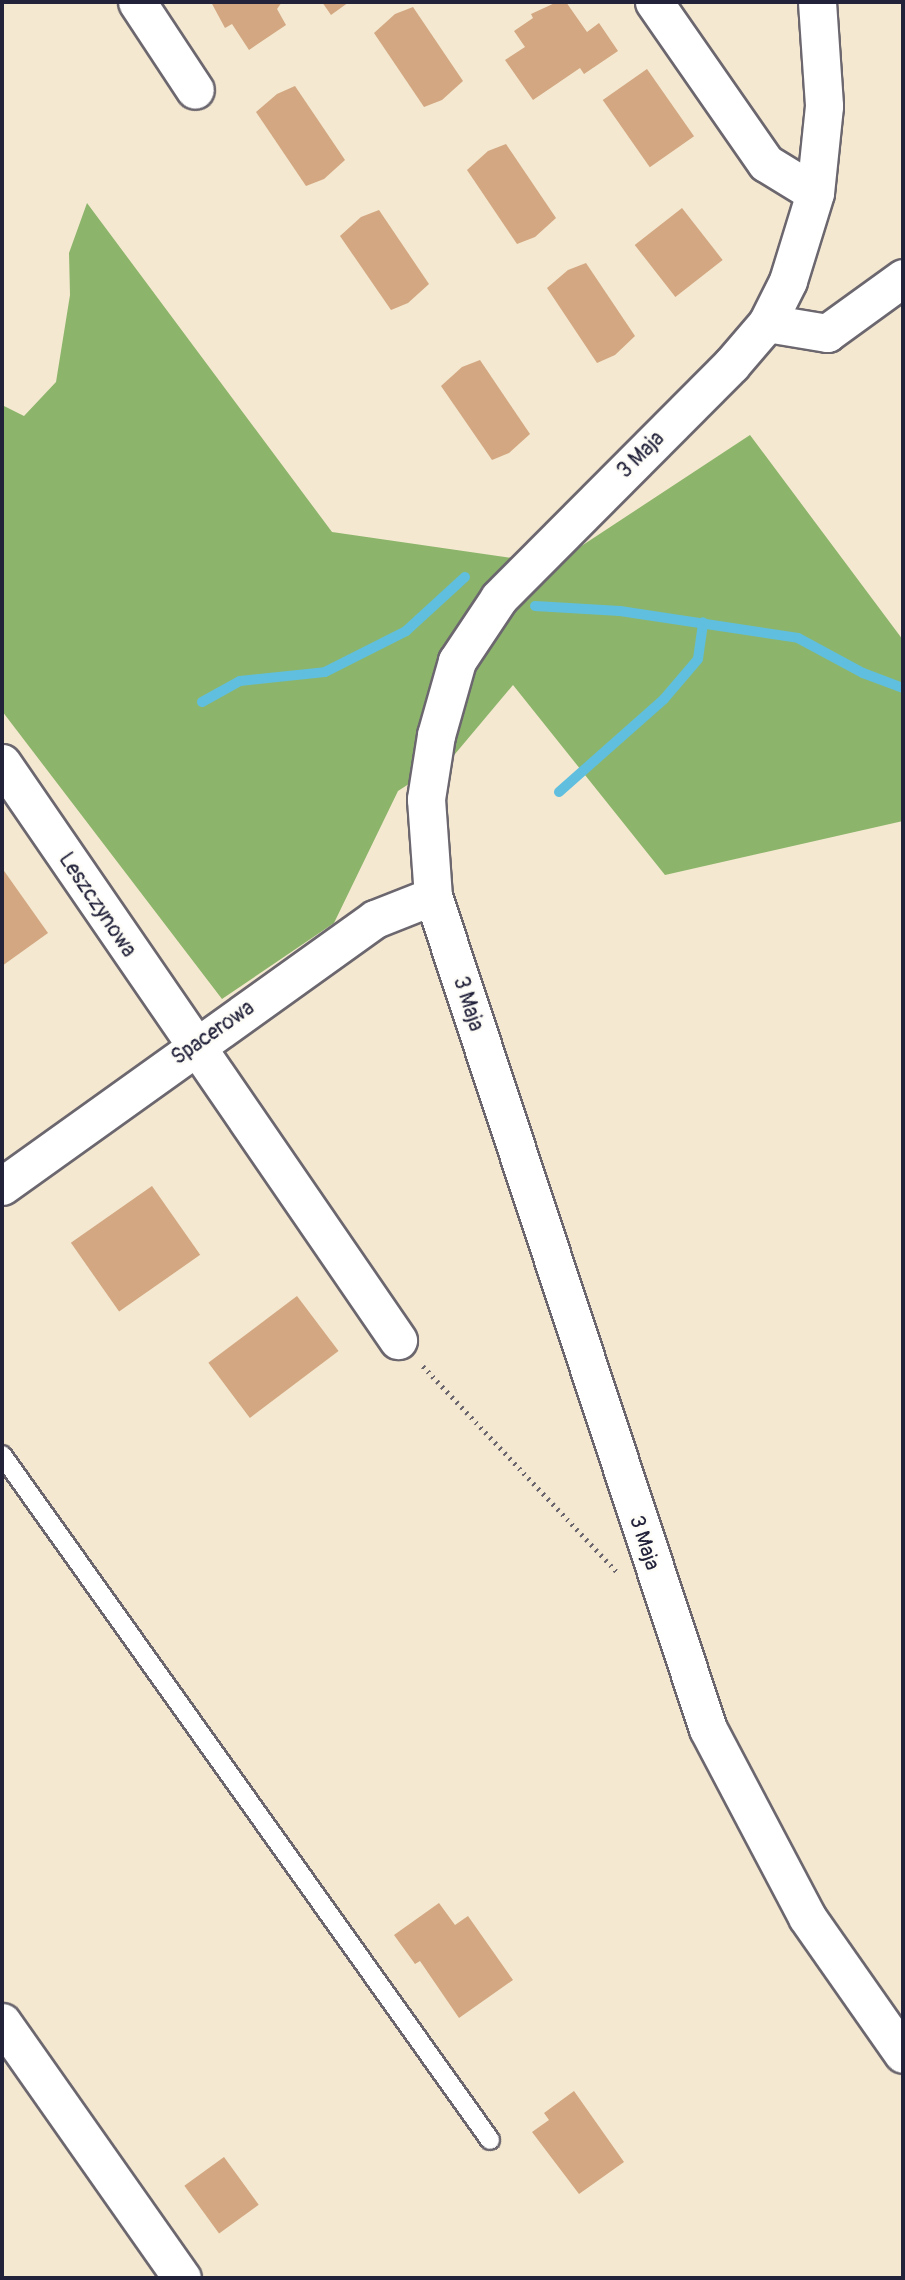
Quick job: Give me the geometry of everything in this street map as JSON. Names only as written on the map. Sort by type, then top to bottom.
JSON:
[{"type":"street","points":[[137,2],[195,90]]},
{"type":"street","points":[[654,2],[766,163],[815,193]]},
{"type":"street","name":"3 Maja","points":[[817,2],[824,106],[815,193],[802,246],[767,323],[731,365],[499,598],[457,661],[436,735],[426,799],[433,896],[662,1600],[708,1729],[807,1917],[903,2054]]},
{"type":"street","points":[[767,323],[827,333],[903,278]]},
{"type":"street","name":"Leszczynowa","points":[[2,763],[193,1047],[398,1340]]},
{"type":"street","name":"Spacerowa","points":[[2,1186],[375,919],[433,896]]},
{"type":"street","points":[[2,2022],[182,2278]]},
{"type":"lane","points":[[2,1455],[489,2140]]},
{"type":"path","points":[[398,1340],[644,1600],[662,1600]]},
{"type":"green space","points":[[87,203],[332,532],[554,564],[750,435],[903,640],[903,821],[665,875],[513,685],[455,754],[398,791],[334,923],[222,999],[2,711],[2,405],[24,416],[56,382],[70,295],[69,253]]},
{"type":"building","points":[[211,2],[282,2],[277,9],[286,25],[249,50],[232,24],[225,28]]},
{"type":"building","points":[[322,2],[349,2],[331,15]]},
{"type":"building","points":[[557,2],[566,2],[587,32],[599,23],[618,51],[584,74],[580,68],[533,100],[505,60],[525,47],[514,31],[533,18],[531,14]]},
{"type":"building","points":[[413,7],[463,81],[442,100],[424,107],[374,33],[395,14]]},
{"type":"building","points":[[647,69],[694,136],[650,167],[603,100]]},
{"type":"building","points":[[295,86],[345,160],[324,179],[306,186],[256,112],[277,94]]},
{"type":"building","points":[[506,144],[556,218],[535,237],[517,244],[467,170],[488,151]]},
{"type":"building","points":[[682,208],[723,260],[675,297],[635,245]]},
{"type":"building","points":[[379,210],[429,284],[408,303],[391,310],[340,236],[361,217]]},
{"type":"building","points":[[586,263],[635,336],[615,355],[597,363],[547,288],[568,270]]},
{"type":"building","points":[[480,360],[530,434],[509,453],[492,460],[441,386],[462,367]]},
{"type":"building","points":[[2,868],[48,933],[2,966]]},
{"type":"building","points":[[152,1186],[200,1255],[119,1312],[71,1243]]},
{"type":"building","points":[[297,1296],[339,1351],[250,1418],[208,1363]]},
{"type":"building","points":[[439,1903],[455,1925],[468,1916],[513,1980],[459,2018],[420,1961],[415,1964],[394,1935]]},
{"type":"building","points":[[574,2091],[624,2162],[579,2194],[532,2132],[549,2120],[544,2113]]},
{"type":"building","points":[[224,2157],[259,2205],[219,2234],[184,2186]]},
{"type":"waterway","points":[[202,702],[240,681],[325,672],[406,631],[465,577]]},
{"type":"waterway","points":[[535,606],[620,611],[798,638],[863,673],[903,688]]},
{"type":"waterway","points":[[559,792],[664,699],[698,659],[703,622]]}]
